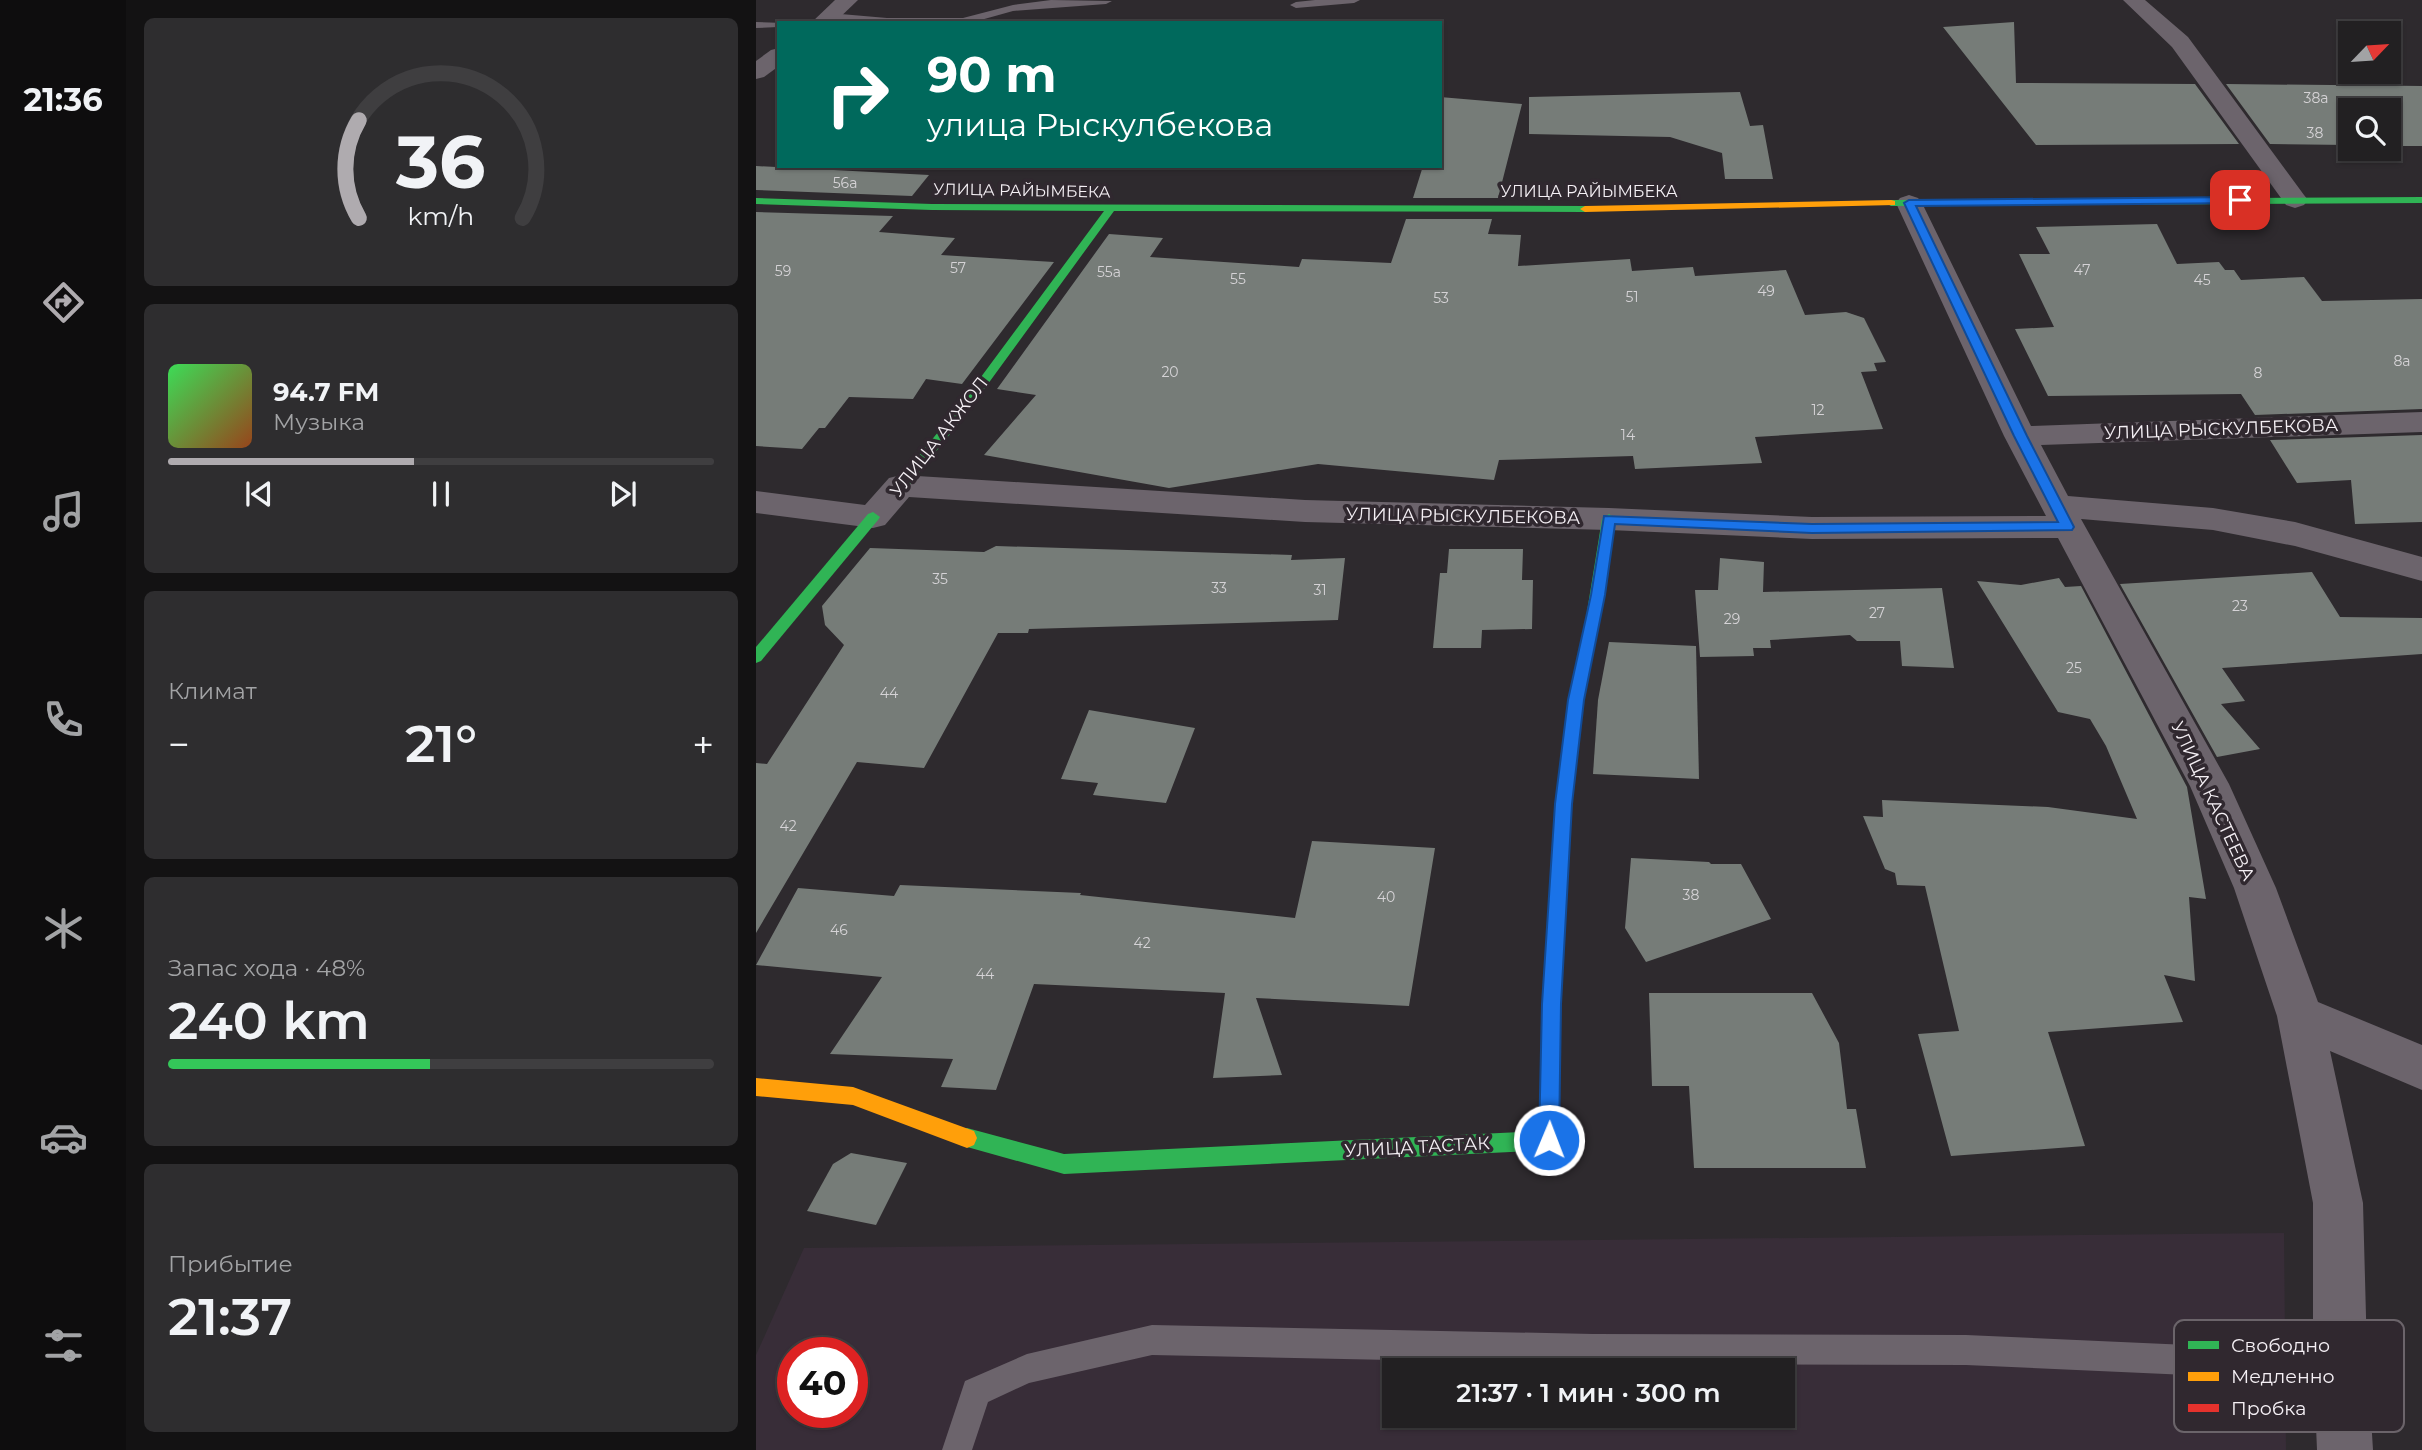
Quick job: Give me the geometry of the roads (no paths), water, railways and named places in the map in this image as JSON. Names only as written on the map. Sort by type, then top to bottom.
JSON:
[{"type":"street","points":[[825,19],[848,0]]},
{"type":"street","points":[[2133,0],[2180,42],[2295,200]]},
{"type":"street","points":[[756,72],[777,56]]},
{"type":"street","name":"УЛИЦА РАЙЫМБЕКА","points":[[756,201],[1111,208],[1646,209],[1909,203],[2422,200]]},
{"type":"street","name":"УЛИЦА КАСТЕЕВА","points":[[1909,203],[2020,436],[2209,785],[2255,888],[2300,1016],[2338,1203],[2340,1320]]},
{"type":"street","name":"УЛИЦА АКЖОЛ","points":[[756,657],[962,411],[1111,208]]},
{"type":"street","name":"УЛИЦА РЫСКУЛБЕКОВА","points":[[2020,436],[2422,422]]},
{"type":"street","name":"УЛИЦА РЫСКУЛБЕКОВА","points":[[901,486],[1305,511],[1609,519],[1812,528],[2063,516],[2213,519],[2295,534],[2422,569]]},
{"type":"street","points":[[756,502],[873,517]]},
{"type":"street","name":"УЛИЦА ТАСТАК","points":[[756,1087],[853,1096],[950,1133],[1064,1164],[1549,1140],[1552,1004],[1564,804],[1576,700],[1598,595],[1609,519]]},
{"type":"street","points":[[2300,1016],[2422,1068]]},
{"type":"street","name":"УЛИЦА КАСТЕЕВА","points":[[2344,1432],[2345,1450]]},
{"type":"lane","points":[[1296,5],[1354,0]]},
{"type":"lane","points":[[825,19],[963,21],[1027,6],[1106,1]]},
{"type":"lane","points":[[756,25],[777,24]]},
{"type":"lane","points":[[957,1450],[976,1392],[1027,1369],[1152,1340],[1593,1349],[1966,1350],[2174,1359]]}]
